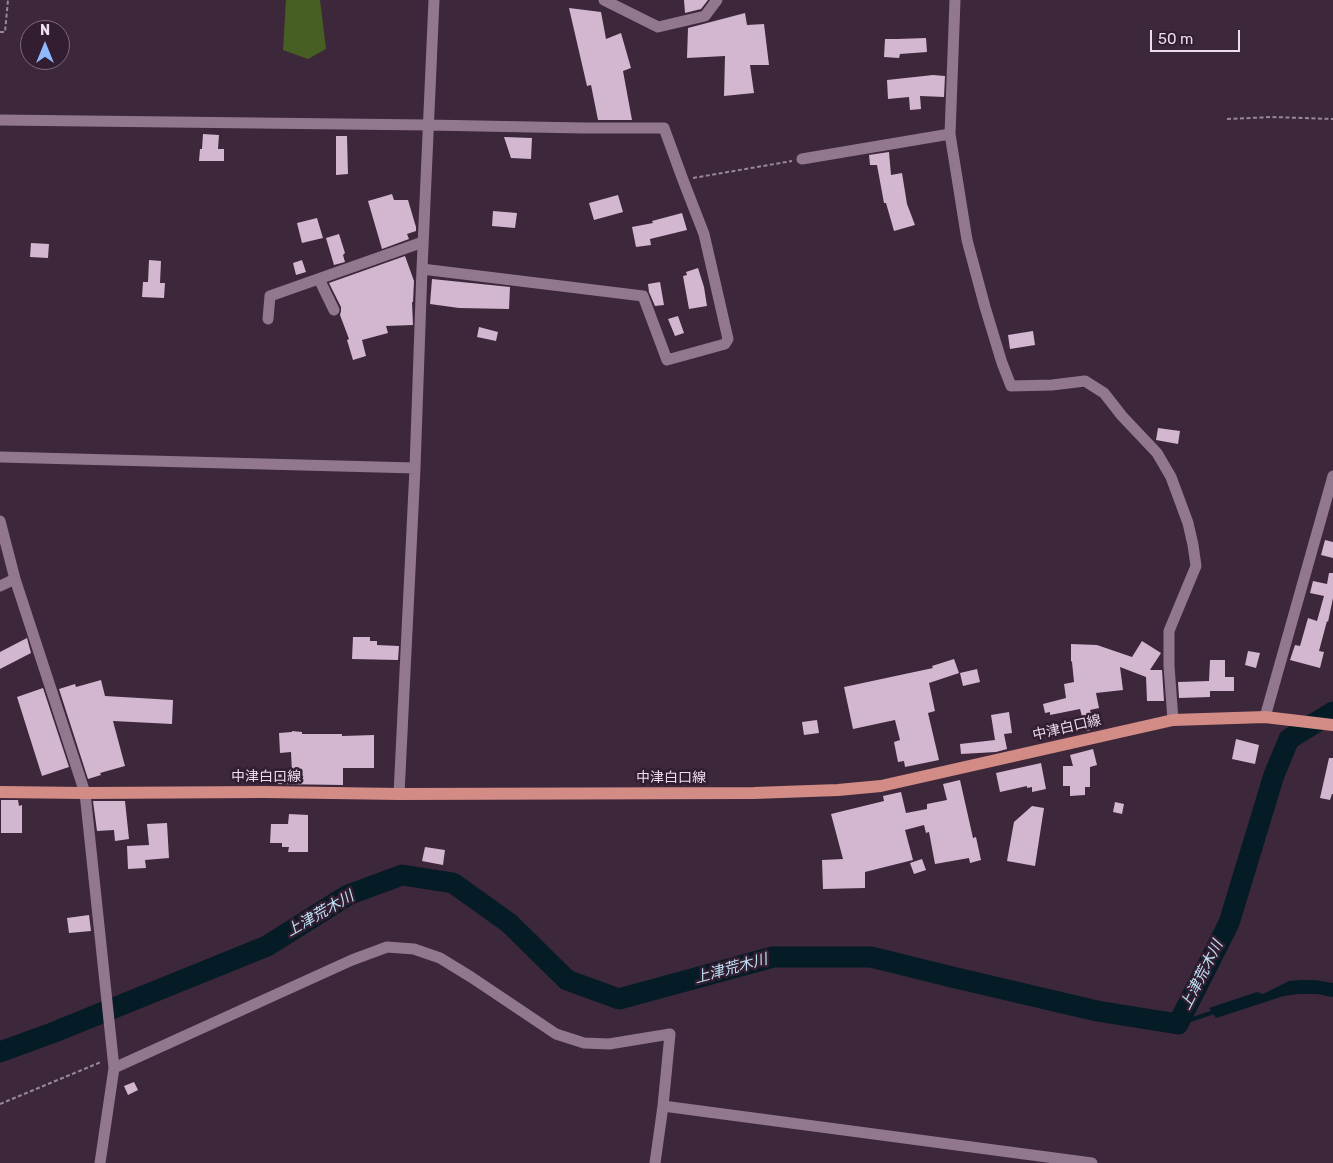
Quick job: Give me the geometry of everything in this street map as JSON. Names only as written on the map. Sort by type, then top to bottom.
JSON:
[{"type":"main road","name":"中津白口線","points":[[0,792],[399,794],[754,793],[838,790],[881,786],[1173,720],[1265,717],[1333,725]]},
{"type":"street","points":[[399,794],[415,468],[434,0]]},
{"type":"street","points":[[604,0],[658,27],[705,16],[717,0]]},
{"type":"street","points":[[955,0],[950,134],[967,240],[1002,363],[1012,386],[1052,385],[1085,381],[1104,393],[1122,416],[1158,454],[1171,477],[1188,522],[1196,566],[1169,631],[1168,666],[1173,720]]},
{"type":"street","points":[[0,120],[664,128],[682,180],[704,234],[728,338],[725,344],[667,360],[643,296],[422,270]]},
{"type":"street","points":[[802,159],[950,134]]},
{"type":"street","points":[[268,319],[270,296],[423,242]]},
{"type":"street","points":[[320,279],[334,310]]},
{"type":"street","points":[[0,457],[415,468]]},
{"type":"street","points":[[1265,717],[1330,501],[1333,476]]},
{"type":"street","points":[[0,521],[15,579],[85,793],[114,1068],[100,1163]]},
{"type":"street","points":[[0,586],[15,579]]},
{"type":"street","points":[[114,1068],[352,960],[387,947],[414,949],[440,958],[556,1034],[584,1043],[609,1044],[670,1034],[655,1163]]},
{"type":"street","points":[[663,1106],[1092,1163]]},
{"type":"path","points":[[0,32],[5,32],[8,0]]},
{"type":"path","points":[[1227,119],[1272,117],[1333,120]]},
{"type":"path","points":[[682,180],[802,159]]},
{"type":"path","points":[[0,1104],[113,1053]]},
{"type":"green space","points":[[286,0],[320,0],[326,49],[308,59],[283,50]]},
{"type":"water","points":[[1301,980],[1333,983],[1333,997],[1317,994],[1284,996],[1216,1018],[1209,1008],[1257,992],[1263,994],[1289,981]]},
{"type":"building","points":[[684,0],[708,0],[701,9],[685,13]]},
{"type":"building","points":[[569,8],[601,12],[606,39],[621,33],[631,68],[623,71],[632,120],[598,120],[591,85],[587,86]]},
{"type":"building","points":[[745,13],[747,25],[764,24],[769,65],[750,65],[754,93],[724,96],[725,56],[687,58],[688,28]]},
{"type":"building","points":[[926,38],[927,52],[900,54],[899,58],[884,57],[885,39]]},
{"type":"building","points":[[933,75],[945,76],[944,97],[920,96],[921,109],[910,110],[909,97],[888,99],[887,80]]},
{"type":"building","points":[[203,134],[219,135],[218,149],[224,149],[224,161],[199,161]]},
{"type":"building","points":[[336,136],[347,136],[348,174],[336,175]]},
{"type":"building","points":[[504,137],[532,138],[531,159],[511,158]]},
{"type":"building","points":[[889,152],[891,175],[902,173],[907,204],[915,225],[894,231],[886,203],[884,203],[877,165],[870,165],[869,155]]},
{"type":"building","points":[[392,194],[394,200],[408,200],[416,231],[407,234],[409,239],[382,249],[368,201]]},
{"type":"building","points":[[618,195],[623,212],[594,220],[589,203]]},
{"type":"building","points":[[493,211],[517,213],[515,228],[492,226]]},
{"type":"building","points":[[682,213],[687,230],[650,239],[651,245],[636,247],[632,227],[653,223],[652,221]]},
{"type":"building","points":[[317,218],[323,238],[302,243],[297,223]]},
{"type":"building","points":[[339,234],[345,253],[343,255],[345,262],[334,265],[326,238]]},
{"type":"building","points":[[31,243],[49,244],[48,258],[30,257]]},
{"type":"building","points":[[405,256],[414,281],[412,302],[413,325],[386,326],[388,333],[362,340],[366,356],[353,360],[347,340],[349,339],[340,315],[341,307],[329,283]]},
{"type":"building","points":[[149,260],[161,261],[160,283],[165,283],[164,298],[142,297],[143,282],[148,282]]},
{"type":"building","points":[[302,260],[306,272],[296,275],[293,263]]},
{"type":"building","points":[[698,268],[707,306],[689,309],[683,276],[687,275],[686,272]]},
{"type":"building","points":[[432,279],[510,287],[509,309],[459,308],[430,304]]},
{"type":"building","points":[[660,282],[664,305],[655,306],[648,284]]},
{"type":"building","points":[[678,316],[684,333],[675,336],[668,319]]},
{"type":"building","points":[[479,327],[498,332],[496,341],[477,337]]},
{"type":"building","points":[[1033,331],[1035,345],[1010,349],[1008,335]]},
{"type":"building","points":[[1158,428],[1180,431],[1178,444],[1156,440]]},
{"type":"building","points":[[1325,540],[1333,542],[1333,558],[1321,555]]},
{"type":"building","points":[[1329,573],[1333,573],[1333,598],[1319,651],[1324,652],[1320,668],[1290,660],[1295,645],[1300,646],[1308,618],[1317,621],[1324,596],[1310,593],[1313,581],[1327,584]]},
{"type":"building","points":[[353,637],[370,637],[370,641],[377,641],[377,645],[399,646],[398,660],[352,659]]},
{"type":"building","points":[[27,638],[31,653],[0,669],[0,652]]},
{"type":"building","points":[[1142,641],[1161,653],[1150,670],[1162,670],[1164,701],[1147,701],[1146,676],[1120,667],[1123,690],[1096,693],[1099,708],[1090,710],[1095,729],[1086,731],[1080,709],[1050,715],[1050,712],[1045,713],[1043,704],[1066,698],[1064,684],[1074,682],[1071,644],[1097,645],[1132,657]]},
{"type":"building","points":[[1248,651],[1260,653],[1256,668],[1245,665]]},
{"type":"building","points":[[954,659],[959,673],[929,683],[935,711],[928,713],[939,760],[905,767],[904,761],[898,762],[894,742],[900,740],[895,720],[853,729],[844,687],[933,668],[932,666]]},
{"type":"building","points":[[1210,660],[1225,660],[1225,677],[1234,677],[1234,691],[1210,691],[1210,697],[1179,698],[1178,682],[1209,681]]},
{"type":"building","points":[[977,669],[980,682],[963,686],[960,673]]},
{"type":"building","points":[[101,680],[105,696],[173,700],[172,724],[113,721],[125,766],[100,773],[101,775],[88,779],[59,689],[75,684],[76,687]]},
{"type":"building","points":[[43,688],[69,767],[42,776],[17,697]]},
{"type":"building","points":[[1009,712],[1012,733],[1004,734],[1007,749],[996,752],[961,754],[960,744],[995,740],[991,715]]},
{"type":"building","points":[[817,720],[819,733],[804,735],[802,722]]},
{"type":"building","points":[[302,732],[302,734],[342,734],[342,736],[374,735],[374,768],[343,768],[343,785],[278,784],[277,774],[292,773],[291,752],[280,753],[279,733]]},
{"type":"building","points":[[1236,739],[1259,745],[1255,764],[1232,759]]},
{"type":"building","points":[[1093,749],[1097,765],[1090,767],[1090,787],[1085,787],[1085,795],[1070,796],[1070,786],[1063,786],[1063,766],[1073,766],[1070,755]]},
{"type":"building","points":[[1329,758],[1333,758],[1333,794],[1330,800],[1320,798]]},
{"type":"building","points":[[1041,763],[1046,789],[1032,792],[1032,787],[1027,788],[1027,786],[1000,792],[996,773]]},
{"type":"building","points":[[960,780],[973,838],[976,837],[981,860],[970,863],[969,858],[935,864],[929,832],[926,833],[924,825],[905,830],[913,860],[865,872],[865,888],[823,889],[822,860],[843,859],[831,814],[884,801],[883,796],[901,792],[906,813],[927,809],[927,804],[947,800],[943,784]]},
{"type":"building","points":[[1,800],[18,800],[19,806],[22,805],[22,833],[1,833]]},
{"type":"building","points":[[93,801],[125,801],[129,839],[115,841],[114,830],[97,831]]},
{"type":"building","points":[[1115,802],[1124,804],[1122,814],[1113,812]]},
{"type":"building","points":[[1032,806],[1044,808],[1035,866],[1007,861],[1014,822]]},
{"type":"building","points":[[289,814],[308,815],[308,852],[288,852],[289,847],[282,847],[282,843],[270,843],[271,824],[288,824]]},
{"type":"building","points":[[167,823],[169,858],[145,860],[146,868],[128,869],[127,846],[149,845],[147,824]]},
{"type":"building","points":[[425,847],[445,850],[443,865],[422,861]]},
{"type":"building","points":[[922,859],[926,870],[914,874],[910,863]]},
{"type":"building","points":[[89,915],[91,931],[69,933],[67,918]]},
{"type":"building","points":[[134,1082],[138,1090],[128,1095],[124,1086]]},
{"type":"waterway","name":"上津荒木川","points":[[0,1052],[52,1033],[267,946],[348,895],[402,875],[453,883],[509,923],[567,980],[619,999],[773,957],[871,957],[1097,1011],[1178,1024],[1229,923],[1274,775],[1289,739],[1333,712]]},
{"type":"waterway","points":[[1178,1024],[1217,1011]]}]
